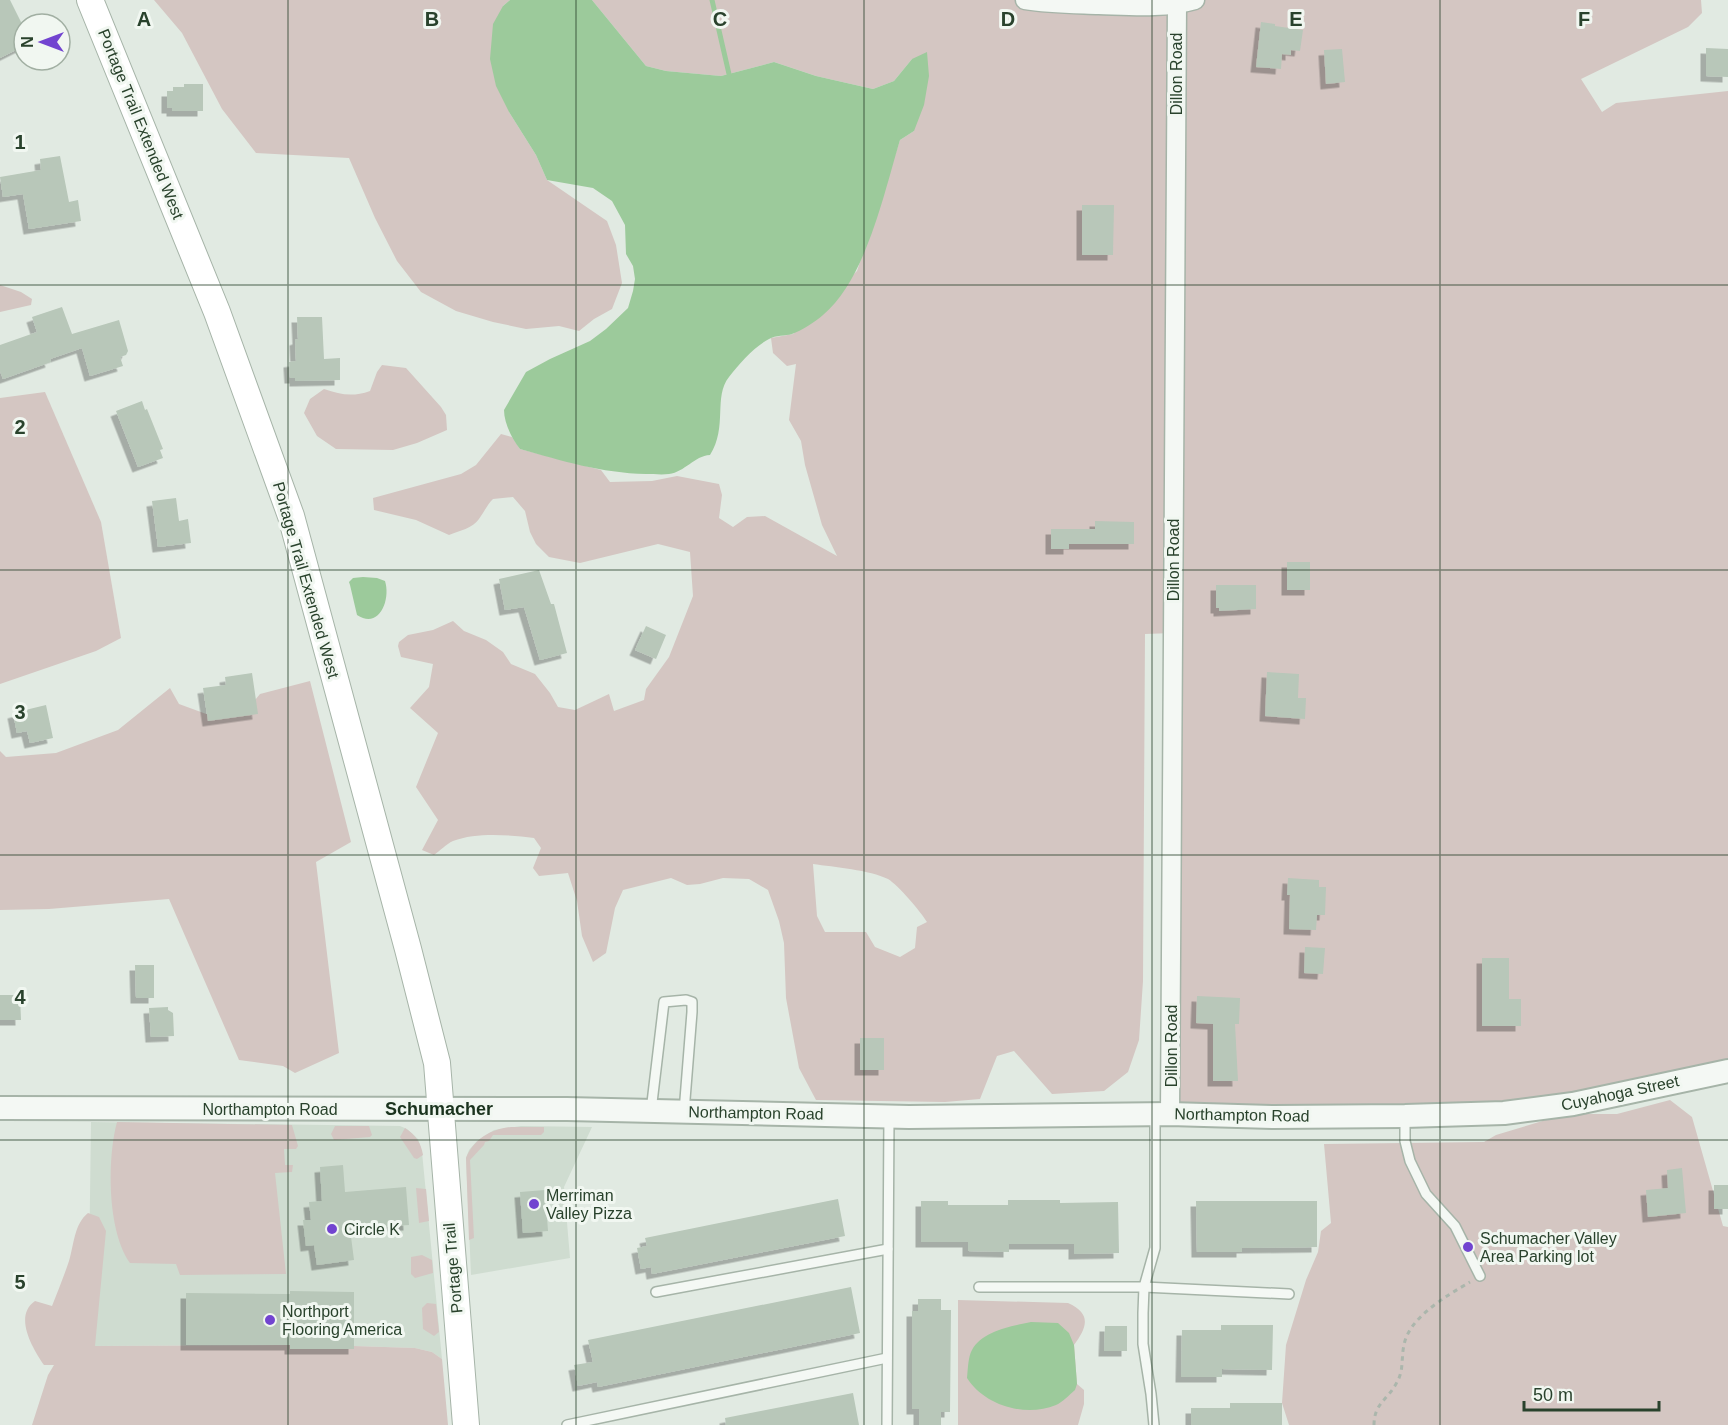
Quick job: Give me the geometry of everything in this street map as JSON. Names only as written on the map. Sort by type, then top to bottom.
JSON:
[{"type":"main road","name":"Portage Trail Extended West","points":[[90,0],[217,312],[291,516],[424,1011],[437,1063],[440,1111]]},
{"type":"main road","name":"Portage Trail","points":[[440,1111],[466,1425]]},
{"type":"street","points":[[1025,0],[1043,3],[1177,5],[1195,0]]},
{"type":"street","name":"Dillon Road","points":[[1162,1114],[1177,5]]},
{"type":"street","name":"Cuyahoga Street","points":[[1512,1112],[1573,1104],[1728,1071]]},
{"type":"street","name":"Northampton Road","points":[[0,1108],[567,1110],[889,1116],[1162,1114],[1274,1117],[1512,1112]]},
{"type":"lane","points":[[651,1111],[664,1002],[686,1000],[692,1002],[692,1012],[684,1112]]},
{"type":"lane","points":[[1154,1425],[1143,1344],[1144,1287],[1155,1248],[1162,1114]]},
{"type":"lane","points":[[887,1425],[889,1116]]},
{"type":"lane","points":[[1405,1116],[1405,1141],[1410,1161],[1426,1194],[1455,1226],[1479,1276]]},
{"type":"lane","points":[[656,1292],[888,1250]]},
{"type":"lane","points":[[980,1287],[1144,1287],[1289,1294]]},
{"type":"lane","points":[[567,1425],[887,1358]]},
{"type":"path","points":[[1374,1425],[1378,1405],[1389,1394],[1401,1375],[1406,1338],[1417,1322],[1444,1298],[1479,1276]]},
{"type":"shaded area","points":[[154,0],[510,0],[503,6],[509,112],[536,155],[547,180],[607,221],[616,245],[622,283],[612,309],[579,331],[559,326],[526,329],[456,311],[421,292],[397,261],[349,158],[256,153],[222,109],[182,33]]},
{"type":"shaded area","points":[[510,0],[592,0],[646,66],[666,71],[721,76],[774,62],[816,76],[873,89],[894,81],[912,59],[927,52],[929,76],[924,105],[914,131],[900,140],[872,234],[851,280],[823,315],[796,333],[769,339],[743,361],[724,385],[718,434],[710,455],[699,458],[675,473],[613,471],[582,466],[520,449],[507,425],[504,410],[526,372],[590,341],[606,329],[628,308],[635,279],[633,266],[626,254],[625,225],[612,201],[593,188],[547,180],[536,155],[496,86],[490,59],[493,24],[503,6]]},
{"type":"shaded area","points":[[592,0],[1701,0],[1702,13],[1688,27],[1581,79],[1602,112],[1616,103],[1728,91],[1728,1071],[1573,1104],[1170,1114],[1173,633],[1145,634],[1143,981],[1139,1040],[1128,1072],[1104,1091],[1052,1094],[1014,1051],[997,1056],[980,1099],[945,1102],[816,1100],[799,1068],[786,998],[784,943],[768,890],[749,879],[723,878],[687,885],[671,878],[623,890],[615,908],[606,953],[593,962],[582,936],[577,901],[568,873],[539,876],[533,868],[541,848],[534,838],[504,835],[472,836],[453,841],[434,855],[422,850],[438,820],[416,787],[438,733],[410,708],[429,687],[433,664],[401,657],[399,642],[408,635],[433,630],[453,621],[464,631],[486,640],[503,652],[511,664],[535,674],[558,707],[575,710],[609,694],[614,711],[644,700],[646,689],[669,657],[693,596],[690,552],[658,544],[580,563],[549,557],[536,544],[530,532],[525,511],[513,497],[493,499],[473,525],[449,535],[416,520],[374,510],[373,498],[461,474],[476,465],[501,434],[512,437],[520,449],[601,470],[610,482],[652,481],[677,476],[719,484],[722,495],[719,518],[733,527],[747,517],[765,516],[837,556],[822,525],[805,465],[801,441],[789,420],[796,364],[787,366],[773,353],[771,338],[793,334],[857,271],[900,140],[914,131],[912,59],[894,81],[873,89],[816,76],[774,62],[721,76],[666,71],[646,66]],"holes":[[[813,864],[872,873],[892,882],[927,922],[917,927],[915,948],[900,957],[875,947],[866,932],[825,932],[817,916]]]},
{"type":"shaded area","points":[[0,285],[21,292],[32,299],[31,305],[0,312]]},
{"type":"shaded area","points":[[382,365],[406,368],[441,407],[446,415],[447,430],[393,450],[336,449],[317,436],[304,413],[310,399],[324,389],[347,394],[370,391]]},
{"type":"shaded area","points":[[45,392],[101,522],[121,638],[96,651],[0,684],[0,398]]},
{"type":"shaded area","points":[[363,577],[385,581],[385,604],[382,611],[372,619],[365,619],[357,615],[349,582],[353,578]]},
{"type":"shaded area","points":[[310,681],[351,842],[316,862],[339,1053],[295,1073],[283,1066],[239,1060],[169,899],[49,909],[0,910],[0,751],[6,757],[56,753],[118,730],[170,688],[179,704],[209,715],[244,713],[260,694]]},
{"type":"shaded area","points":[[1670,1100],[1692,1117],[1723,1226],[1728,1227],[1728,1425],[1289,1425],[1282,1403],[1286,1345],[1306,1280],[1318,1252],[1321,1231],[1331,1223],[1324,1144],[1484,1142],[1496,1135],[1566,1114],[1617,1114]]},
{"type":"shaded area","points":[[91,1122],[400,1126],[407,1129],[418,1139],[422,1152],[442,1359],[432,1352],[415,1348],[355,1346],[354,1349],[290,1349],[289,1345],[88,1346]]},
{"type":"shaded area","points":[[117,1122],[292,1125],[298,1146],[296,1149],[284,1149],[285,1165],[293,1165],[292,1172],[275,1173],[286,1274],[180,1275],[176,1264],[130,1263],[117,1233],[111,1194],[112,1155]]},
{"type":"shaded area","points":[[335,1126],[369,1126],[372,1135],[334,1140],[331,1134]]},
{"type":"shaded area","points":[[521,1126],[592,1127],[564,1187],[570,1258],[471,1275],[466,1158],[469,1150],[477,1141],[494,1130]]},
{"type":"shaded area","points":[[511,1127],[544,1127],[544,1132],[541,1135],[493,1135],[470,1160],[474,1238],[469,1240],[466,1158],[478,1140],[497,1130]]},
{"type":"shaded area","points":[[405,1128],[415,1136],[421,1147],[423,1155],[417,1159],[400,1137]]},
{"type":"shaded area","points":[[416,1188],[426,1189],[429,1221],[419,1223]]},
{"type":"shaded area","points":[[88,1213],[99,1217],[106,1231],[95,1346],[290,1345],[290,1349],[354,1349],[354,1346],[415,1348],[432,1352],[442,1359],[448,1425],[32,1425],[48,1375],[54,1365],[44,1365],[35,1350],[27,1333],[26,1315],[29,1307],[35,1301],[52,1306],[69,1261],[77,1229]]},
{"type":"shaded area","points":[[422,1255],[432,1260],[433,1273],[415,1278],[411,1274],[411,1257]]},
{"type":"shaded area","points":[[958,1300],[1068,1303],[1081,1312],[1085,1321],[1084,1327],[1074,1345],[1077,1384],[1084,1390],[1084,1404],[1078,1425],[958,1425]]},
{"type":"shaded area","points":[[427,1303],[436,1304],[439,1332],[434,1336],[423,1329],[422,1308]]},
{"type":"shaded area","points":[[1031,1322],[1058,1323],[1069,1333],[1074,1345],[1077,1384],[1075,1390],[1056,1405],[1044,1409],[1019,1409],[994,1402],[974,1387],[967,1378],[972,1350],[983,1338],[998,1330]]},
{"type":"building","points":[[0,0],[10,0],[16,12],[12,12],[12,52],[0,58]]},
{"type":"building","points":[[1261,22],[1303,30],[1300,51],[1291,50],[1291,55],[1282,54],[1281,69],[1256,67]]},
{"type":"building","points":[[1706,48],[1728,49],[1728,77],[1706,76]]},
{"type":"building","points":[[1342,49],[1345,82],[1326,84],[1324,50]]},
{"type":"building","points":[[184,84],[203,84],[203,111],[172,111],[172,108],[167,108],[167,91],[173,91],[173,87],[184,87]]},
{"type":"building","points":[[60,156],[69,202],[78,200],[81,221],[29,229],[23,194],[3,197],[0,177],[41,170],[40,159]]},
{"type":"building","points":[[1082,205],[1114,205],[1113,255],[1082,255]]},
{"type":"building","points":[[62,307],[72,334],[119,320],[128,351],[126,355],[120,357],[123,366],[90,376],[82,348],[3,379],[0,371],[0,345],[37,332],[32,317]]},
{"type":"building","points":[[297,317],[322,317],[324,359],[340,358],[340,380],[295,381],[295,378],[290,378],[289,362],[296,361]]},
{"type":"building","points":[[142,401],[163,449],[160,450],[163,458],[138,467],[116,411]]},
{"type":"building","points":[[176,498],[179,521],[188,519],[191,543],[158,547],[152,501]]},
{"type":"building","points":[[1095,521],[1134,522],[1134,544],[1069,544],[1069,549],[1051,549],[1051,529],[1095,529]]},
{"type":"building","points":[[1287,562],[1310,562],[1310,590],[1287,590]]},
{"type":"building","points":[[539,570],[551,604],[554,604],[567,653],[540,660],[524,607],[505,610],[499,579]]},
{"type":"building","points":[[1216,585],[1256,585],[1256,609],[1219,611],[1219,608],[1216,608]]},
{"type":"building","points":[[646,626],[666,635],[656,659],[635,650]]},
{"type":"building","points":[[1267,672],[1299,674],[1298,698],[1306,698],[1305,719],[1265,716]]},
{"type":"building","points":[[252,673],[258,714],[208,721],[203,688],[226,685],[225,677]]},
{"type":"building","points":[[46,705],[53,738],[30,743],[27,731],[17,733],[13,713]]},
{"type":"building","points":[[1288,878],[1319,880],[1319,887],[1326,887],[1325,915],[1317,915],[1316,930],[1289,929]]},
{"type":"building","points":[[1305,947],[1325,948],[1323,974],[1304,973]]},
{"type":"building","points":[[1482,958],[1509,958],[1509,999],[1521,999],[1521,1026],[1482,1026]]},
{"type":"building","points":[[135,965],[154,965],[154,998],[136,998]]},
{"type":"building","points":[[0,995],[20,995],[21,1020],[0,1020]]},
{"type":"building","points":[[1197,996],[1240,998],[1239,1024],[1235,1024],[1238,1081],[1213,1081],[1213,1024],[1196,1023]]},
{"type":"building","points":[[168,1007],[168,1010],[173,1013],[174,1036],[151,1037],[149,1008]]},
{"type":"building","points":[[860,1038],[884,1038],[884,1070],[860,1070]]},
{"type":"building","points":[[343,1165],[345,1192],[406,1187],[409,1225],[350,1229],[354,1260],[317,1265],[314,1245],[306,1246],[303,1220],[311,1220],[309,1202],[322,1201],[320,1167]]},
{"type":"building","points":[[1682,1168],[1686,1213],[1648,1217],[1646,1190],[1668,1188],[1667,1170]]},
{"type":"building","points":[[1714,1185],[1728,1185],[1728,1209],[1714,1209]]},
{"type":"building","name":"Merriman Valley Pizza","points":[[545,1190],[548,1231],[523,1233],[520,1192]]},
{"type":"building","points":[[838,1199],[845,1236],[652,1274],[651,1267],[641,1269],[637,1248],[647,1246],[645,1238]]},
{"type":"building","points":[[1008,1200],[1060,1200],[1060,1203],[1118,1202],[1119,1253],[1074,1254],[1074,1244],[1009,1244],[1009,1252],[968,1251],[968,1242],[921,1242],[921,1201],[948,1201],[948,1205],[1008,1205]]},
{"type":"building","points":[[1196,1201],[1317,1201],[1317,1247],[1242,1248],[1242,1252],[1197,1252]]},
{"type":"building","points":[[851,1287],[860,1333],[598,1387],[597,1382],[578,1386],[574,1365],[593,1362],[588,1340]]},
{"type":"building","name":"Northport Flooring America","points":[[290,1291],[354,1292],[354,1349],[290,1349],[290,1345],[186,1345],[186,1293],[290,1294]]},
{"type":"building","points":[[918,1299],[941,1299],[941,1310],[951,1310],[950,1412],[941,1412],[941,1425],[919,1425],[919,1409],[912,1409],[912,1311],[918,1311]]},
{"type":"building","points":[[1221,1325],[1273,1325],[1272,1370],[1222,1369],[1222,1377],[1181,1377],[1182,1330],[1221,1330]]},
{"type":"building","points":[[1105,1326],[1127,1326],[1127,1351],[1104,1351]]},
{"type":"building","points":[[853,1393],[859,1425],[726,1425],[725,1418]]},
{"type":"building","points":[[1230,1403],[1282,1403],[1282,1425],[1191,1425],[1191,1408],[1230,1408]]},
{"type":"waterway","points":[[712,0],[729,74]]},
{"type":"place","name":"Merriman Valley Pizza","points":[[534,1204]]},
{"type":"place","name":"Circle K","points":[[332,1229]]},
{"type":"place","name":"Schumacher Valley Area Parking lot","points":[[1468,1247]]},
{"type":"place","name":"Northport Flooring America","points":[[270,1320]]},
{"type":"district","name":"Schumacher","points":[[439,1109]]}]
